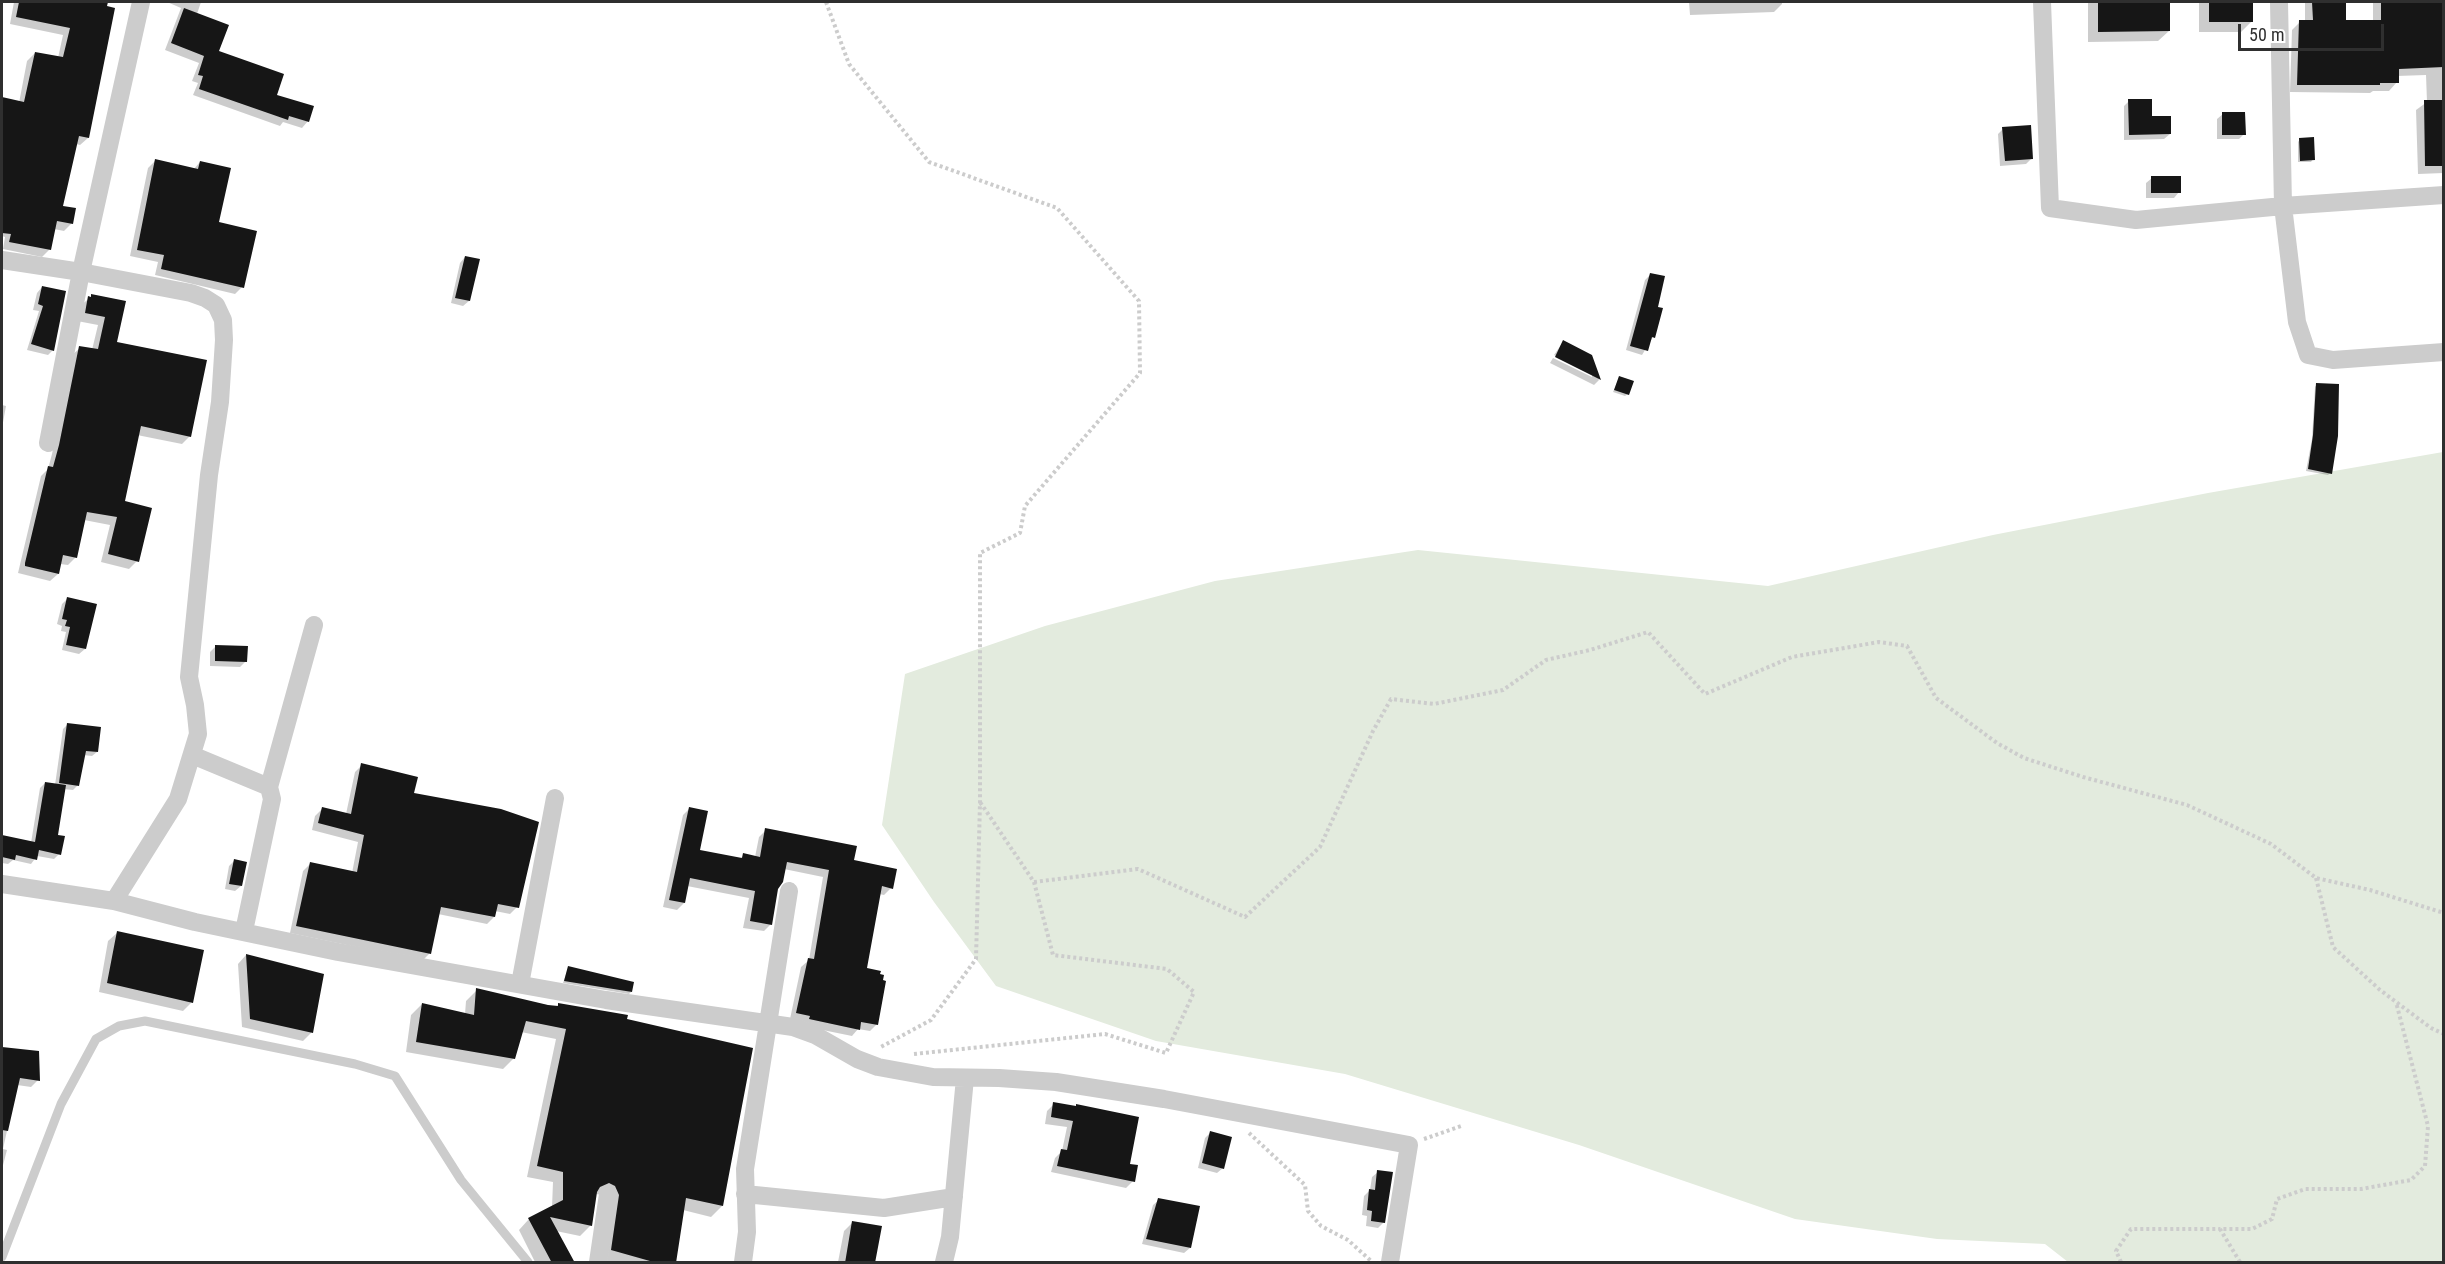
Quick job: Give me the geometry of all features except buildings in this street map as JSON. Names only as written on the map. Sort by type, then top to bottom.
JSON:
[{"type":"street","points":[[48,443],[81,272],[141,2]]},
{"type":"street","points":[[2042,2],[2050,208],[2136,220],[2283,206],[2444,195]]},
{"type":"street","points":[[2279,2],[2283,206],[2297,322],[2308,355],[2334,360],[2444,352]]},
{"type":"street","points":[[2,260],[81,272],[205,298],[216,304],[223,320],[220,402],[209,475],[189,677],[198,734],[178,799],[114,902]]},
{"type":"street","points":[[244,931],[272,799],[269,787],[314,625]]},
{"type":"street","points":[[192,755],[269,787]]},
{"type":"street","points":[[520,984],[555,798]]},
{"type":"street","points":[[2,884],[114,902],[195,922],[338,952],[606,1000],[793,1027],[815,1035],[857,1059],[878,1067],[922,1075],[966,1078],[999,1077],[1056,1082],[1164,1099],[1409,1144],[1390,1263]]},
{"type":"street","points":[[743,1263],[747,1232],[745,1169],[789,891]]},
{"type":"street","points":[[944,1263],[950,1237],[966,1078]]},
{"type":"street","points":[[598,1263],[608,1194]]},
{"type":"street","points":[[745,1194],[884,1208],[954,1197]]},
{"type":"lane","points":[[2,1257],[61,1104],[96,1039],[119,1026],[145,1021],[355,1064],[395,1076],[461,1180],[528,1263]]},
{"type":"path","points":[[826,2],[849,64],[929,162],[1057,208],[1139,301],[1140,374],[1026,506],[1020,533],[980,553],[980,802],[976,959],[931,1020],[857,1059]]},
{"type":"path","points":[[1034,882],[1138,869],[1245,917],[1320,847],[1373,731],[1391,699],[1434,704],[1503,690],[1545,660],[1590,650],[1648,632],[1705,694],[1792,657],[1879,642],[1907,646],[1935,698],[1996,743],[2025,758],[2083,777],[2187,805],[2271,844],[2316,878],[2370,890],[2444,913]]},
{"type":"path","points":[[904,1055],[1105,1034],[1166,1053],[1194,992],[1167,969],[1053,955],[1034,882],[980,802]]},
{"type":"path","points":[[2316,878],[2333,947],[2396,1002],[2431,1028],[2444,1034]]},
{"type":"path","points":[[2121,1263],[2116,1251],[2131,1229],[2252,1229],[2272,1219],[2277,1198],[2305,1189],[2361,1189],[2411,1180],[2425,1166],[2428,1126],[2396,1002]]},
{"type":"path","points":[[1409,1144],[1461,1126]]},
{"type":"path","points":[[1248,1133],[1305,1185],[1308,1210],[1321,1226],[1348,1240],[1373,1263]]},
{"type":"path","points":[[2220,1229],[2240,1263]]},
{"type":"shaded area","points":[[2443,452],[2443,1262],[2068,1262],[2045,1244],[1937,1239],[1795,1219],[1579,1145],[1345,1074],[1156,1041],[996,986],[934,902],[882,825],[905,674],[1045,626],[1215,581],[1418,550],[1768,586],[1993,535],[2208,493]]}]
